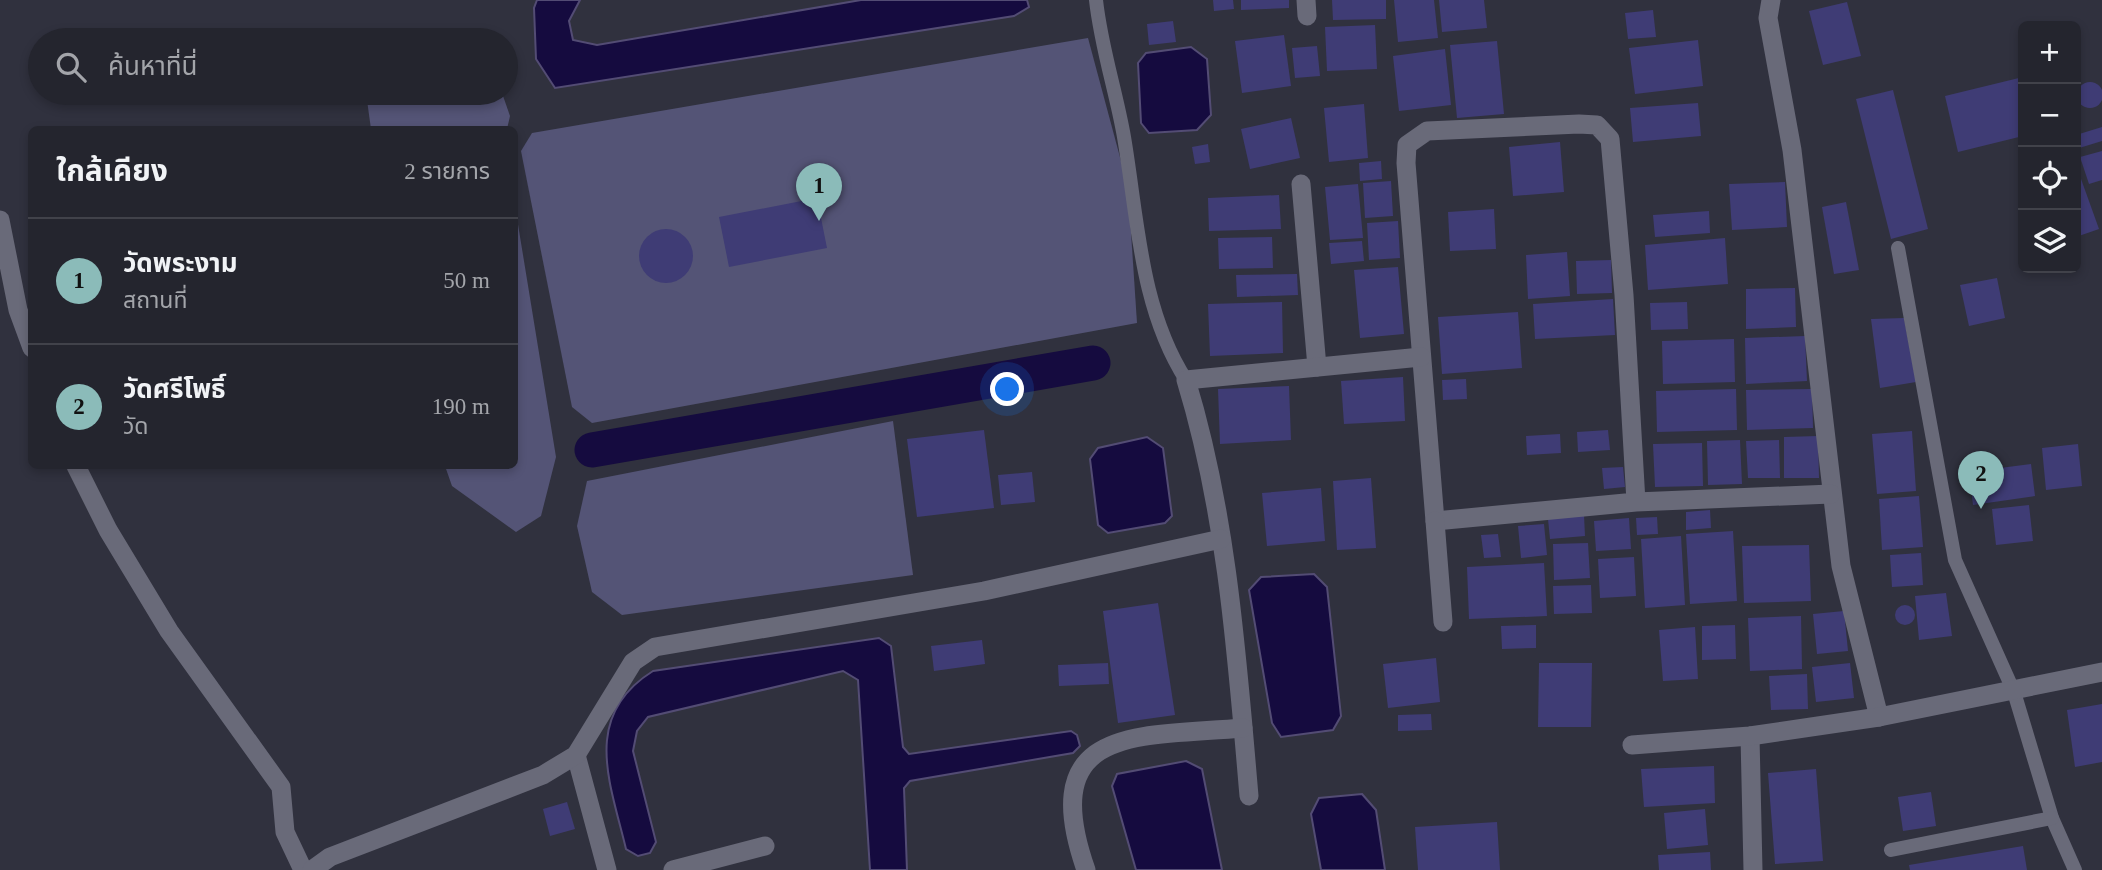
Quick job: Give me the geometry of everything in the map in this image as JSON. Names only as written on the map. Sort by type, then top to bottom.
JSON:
[{"type":"street","points":[[1771,0],[1768,18],[1792,150],[1841,566],[1880,717]]},
{"type":"street","points":[[1443,622],[1407,145],[1427,131],[1597,125],[1610,139],[1624,295],[1636,502]]},
{"type":"street","points":[[1301,184],[1317,367]]},
{"type":"street","points":[[0,220],[18,310],[28,337]]},
{"type":"street","points":[[1249,796],[1236,639],[1222,539],[1198,419],[1186,380],[1421,357]]},
{"type":"street","points":[[78,469],[108,530],[169,631],[281,787],[285,832],[303,870]]},
{"type":"street","points":[[1435,521],[1636,502],[1831,494]]},
{"type":"street","points":[[312,870],[330,857],[542,775],[576,755],[633,662],[655,647],[984,591],[1222,539]]},
{"type":"street","points":[[1632,745],[1750,736],[1880,717],[2014,692],[2102,672]]},
{"type":"street","points":[[1086,870],[1075,838],[1070,800],[1079,773],[1094,754],[1126,738],[1243,728]]},
{"type":"street","points":[[1750,736],[1753,870]]},
{"type":"street","points":[[576,755],[607,870]]},
{"type":"street","points":[[673,870],[765,846]]},
{"type":"lane","points":[[1096,0],[1099,26],[1124,136],[1149,296],[1171,356],[1186,380]]},
{"type":"lane","points":[[1898,248],[1955,561],[2014,692],[2052,818],[2076,870]]},
{"type":"lane","points":[[1891,850],[2052,818]]},
{"type":"shaded area","points":[[537,0],[580,0],[569,21],[573,40],[597,45],[861,0],[1027,0],[1029,7],[1014,16],[555,88],[536,59],[534,8]]},
{"type":"shaded area","points":[[1088,38],[1128,187],[1137,323],[592,423],[572,407],[521,151],[532,133]]},
{"type":"shaded area","points":[[1191,47],[1207,59],[1211,115],[1197,130],[1149,133],[1141,123],[1138,63],[1146,53]]},
{"type":"shaded area","points":[[368,105],[506,105],[510,116],[508,126],[371,126]]},
{"type":"shaded area","points":[[518,224],[556,457],[541,516],[516,532],[452,486],[446,469],[518,469]]},
{"type":"shaded area","points":[[893,421],[913,575],[622,615],[592,592],[577,526],[587,481]]},
{"type":"shaded area","points":[[1147,437],[1163,448],[1172,516],[1165,523],[1108,533],[1098,525],[1090,459],[1098,448]]},
{"type":"shaded area","points":[[1314,574],[1327,587],[1341,716],[1333,730],[1281,737],[1272,723],[1249,590],[1261,577]]},
{"type":"shaded area","points":[[879,638],[891,646],[903,747],[909,754],[1071,731],[1077,735],[1080,746],[1073,753],[910,781],[904,788],[907,870],[870,870],[858,680],[843,671],[648,717],[637,731],[633,751],[656,842],[650,853],[638,856],[626,849],[613,799],[607,752],[609,729],[616,708],[631,689],[653,671]]},
{"type":"shaded area","points":[[1186,761],[1202,769],[1222,870],[1136,870],[1112,786],[1117,774]]},
{"type":"shaded area","points":[[1362,794],[1376,810],[1385,870],[1321,870],[1311,814],[1319,798]]},
{"type":"building","points":[[1213,0],[1233,0],[1234,9],[1214,11]]},
{"type":"building","points":[[1241,0],[1289,0],[1289,8],[1241,10]]},
{"type":"building","points":[[1332,0],[1386,0],[1386,19],[1333,20]]},
{"type":"building","points":[[1394,0],[1434,0],[1438,38],[1398,42]]},
{"type":"building","points":[[1439,0],[1484,0],[1487,28],[1442,32]]},
{"type":"building","points":[[1847,2],[1861,56],[1823,65],[1809,11]]},
{"type":"building","points":[[1653,10],[1656,37],[1628,39],[1625,13]]},
{"type":"building","points":[[1173,21],[1176,42],[1149,45],[1147,24]]},
{"type":"building","points":[[1375,25],[1377,69],[1327,71],[1325,27]]},
{"type":"building","points":[[1284,35],[1291,86],[1242,93],[1235,41]]},
{"type":"building","points":[[1698,40],[1703,86],[1635,94],[1629,48]]},
{"type":"building","points":[[1497,41],[1504,114],[1457,118],[1450,45]]},
{"type":"building","points":[[1317,46],[1320,76],[1295,78],[1292,48]]},
{"type":"building","points":[[1445,49],[1451,105],[1399,111],[1393,56]]},
{"type":"building","points":[[2018,78],[2018,137],[1958,152],[1945,96]]},
{"type":"building","points":[[2085,83],[2095,83],[2102,90],[2102,100],[2095,107],[2081,104],[2081,86]]},
{"type":"building","points":[[1893,90],[1928,229],[1891,239],[1856,99]]},
{"type":"building","points":[[1698,103],[1701,136],[1633,142],[1630,108]]},
{"type":"building","points":[[1364,104],[1368,158],[1329,162],[1324,108]]},
{"type":"building","points":[[1291,118],[1300,158],[1250,169],[1241,129]]},
{"type":"building","points":[[2102,127],[2102,141],[2081,147],[2081,133]]},
{"type":"building","points":[[1560,142],[1564,192],[1513,196],[1509,147]]},
{"type":"building","points":[[1208,144],[1210,162],[1195,164],[1192,147]]},
{"type":"building","points":[[2102,151],[2102,180],[2089,184],[2081,157]]},
{"type":"building","points":[[1381,161],[1382,179],[1360,181],[1359,163]]},
{"type":"building","points":[[2081,179],[2099,229],[2081,235]]},
{"type":"building","points":[[1391,181],[1393,216],[1365,218],[1363,183]]},
{"type":"building","points":[[1785,182],[1787,227],[1732,230],[1729,184]]},
{"type":"building","points":[[1358,184],[1363,238],[1330,240],[1325,187]]},
{"type":"building","points":[[1279,195],[1281,229],[1209,231],[1208,198]]},
{"type":"building","points":[[817,198],[827,248],[729,267],[719,217]]},
{"type":"building","points":[[1846,202],[1859,270],[1834,274],[1822,207]]},
{"type":"building","points":[[1494,209],[1496,249],[1450,251],[1448,212]]},
{"type":"building","points":[[1709,211],[1710,233],[1655,237],[1653,215]]},
{"type":"building","points":[[1398,221],[1400,258],[1369,260],[1367,223]]},
{"type":"building","points":[[666,229],[685,237],[693,256],[685,275],[666,283],[647,275],[639,256],[647,237]]},
{"type":"building","points":[[1272,237],[1273,268],[1219,269],[1218,238]]},
{"type":"building","points":[[1725,238],[1728,284],[1648,290],[1645,245]]},
{"type":"building","points":[[1362,241],[1364,261],[1331,264],[1329,243]]},
{"type":"building","points":[[1567,252],[1570,296],[1528,299],[1526,255]]},
{"type":"building","points":[[1611,260],[1612,293],[1577,294],[1576,261]]},
{"type":"building","points":[[1398,267],[1404,334],[1360,338],[1354,270]]},
{"type":"building","points":[[1297,274],[1298,295],[1237,297],[1236,275]]},
{"type":"building","points":[[1997,278],[2005,318],[1969,326],[1960,285]]},
{"type":"building","points":[[1795,288],[1796,327],[1746,329],[1746,289]]},
{"type":"building","points":[[1613,299],[1615,335],[1535,339],[1533,304]]},
{"type":"building","points":[[1282,302],[1283,353],[1210,356],[1208,304]]},
{"type":"building","points":[[1687,302],[1688,329],[1651,330],[1650,303]]},
{"type":"building","points":[[1518,312],[1522,368],[1442,374],[1438,317]]},
{"type":"building","points":[[1904,318],[1916,382],[1880,388],[1871,319]]},
{"type":"building","points":[[1805,336],[1807,381],[1746,384],[1745,338]]},
{"type":"building","points":[[1734,339],[1735,382],[1663,384],[1662,341]]},
{"type":"building","points":[[1403,377],[1405,421],[1344,424],[1341,381]]},
{"type":"building","points":[[1466,379],[1467,399],[1443,400],[1442,380]]},
{"type":"building","points":[[1289,386],[1291,440],[1220,444],[1218,389]]},
{"type":"building","points":[[1736,389],[1737,430],[1657,432],[1656,391]]},
{"type":"building","points":[[1812,389],[1813,428],[1747,430],[1746,390]]},
{"type":"building","points":[[984,430],[994,508],[917,517],[907,439]]},
{"type":"building","points":[[1608,430],[1610,450],[1578,452],[1577,432]]},
{"type":"building","points":[[1912,431],[1916,491],[1877,494],[1872,434]]},
{"type":"building","points":[[1560,434],[1561,453],[1527,455],[1526,436]]},
{"type":"building","points":[[1818,436],[1819,478],[1784,478],[1784,437]]},
{"type":"building","points":[[1740,440],[1742,484],[1708,485],[1707,441]]},
{"type":"building","points":[[1779,440],[1780,478],[1748,478],[1746,441]]},
{"type":"building","points":[[1702,443],[1703,486],[1655,487],[1653,444]]},
{"type":"building","points":[[2078,444],[2082,486],[2046,490],[2042,448]]},
{"type":"building","points":[[2031,464],[2035,496],[1973,505],[1969,472]]},
{"type":"building","points":[[1623,467],[1625,487],[1604,489],[1602,468]]},
{"type":"building","points":[[1032,472],[1035,502],[1001,505],[998,475]]},
{"type":"building","points":[[1371,478],[1376,548],[1337,550],[1333,481]]},
{"type":"building","points":[[1321,488],[1325,541],[1267,546],[1262,493]]},
{"type":"building","points":[[1919,496],[1923,547],[1882,550],[1879,499]]},
{"type":"building","points":[[2029,505],[2033,541],[1996,545],[1992,509]]},
{"type":"building","points":[[1710,510],[1711,528],[1686,530],[1686,512]]},
{"type":"building","points":[[1584,515],[1585,536],[1550,539],[1548,519]]},
{"type":"building","points":[[1657,517],[1658,534],[1637,535],[1636,518]]},
{"type":"building","points":[[1629,518],[1631,549],[1596,551],[1594,521]]},
{"type":"building","points":[[1544,524],[1547,555],[1521,558],[1518,526]]},
{"type":"building","points":[[1733,531],[1737,601],[1690,604],[1686,534]]},
{"type":"building","points":[[1498,534],[1501,557],[1484,558],[1481,535]]},
{"type":"building","points":[[1681,536],[1685,605],[1645,608],[1641,539]]},
{"type":"building","points":[[1588,543],[1590,578],[1554,580],[1553,544]]},
{"type":"building","points":[[1809,545],[1811,601],[1744,603],[1742,546]]},
{"type":"building","points":[[1921,553],[1923,585],[1892,587],[1890,555]]},
{"type":"building","points":[[1634,557],[1636,596],[1600,598],[1598,559]]},
{"type":"building","points":[[1544,563],[1547,616],[1469,619],[1467,567]]},
{"type":"building","points":[[1591,585],[1592,613],[1554,614],[1553,586]]},
{"type":"building","points":[[1946,593],[1952,636],[1919,640],[1915,596]]},
{"type":"building","points":[[1158,603],[1175,715],[1118,723],[1103,611]]},
{"type":"building","points":[[1905,605],[1912,608],[1915,615],[1912,622],[1905,625],[1898,622],[1895,615],[1898,608]]},
{"type":"building","points":[[1844,611],[1848,651],[1817,654],[1813,614]]},
{"type":"building","points":[[1801,616],[1802,669],[1750,671],[1748,618]]},
{"type":"building","points":[[1536,625],[1536,648],[1502,649],[1501,626]]},
{"type":"building","points":[[1735,625],[1736,659],[1702,660],[1702,626]]},
{"type":"building","points":[[1695,627],[1698,679],[1663,681],[1659,630]]},
{"type":"building","points":[[982,640],[985,664],[934,671],[931,646]]},
{"type":"building","points":[[1436,658],[1440,702],[1388,708],[1383,664]]},
{"type":"building","points":[[1108,663],[1109,684],[1059,686],[1058,665]]},
{"type":"building","points":[[1539,663],[1592,663],[1591,727],[1538,727]]},
{"type":"building","points":[[1850,663],[1854,698],[1816,702],[1812,667]]},
{"type":"building","points":[[1807,674],[1808,709],[1771,710],[1769,676]]},
{"type":"building","points":[[2102,704],[2102,762],[2075,767],[2067,710]]},
{"type":"building","points":[[1431,714],[1432,730],[1398,731],[1398,715]]},
{"type":"building","points":[[1714,766],[1715,803],[1644,807],[1641,769]]},
{"type":"building","points":[[1816,769],[1823,861],[1775,864],[1768,773]]},
{"type":"building","points":[[1931,792],[1936,826],[1903,831],[1898,797]]},
{"type":"building","points":[[567,802],[575,829],[550,836],[543,809]]},
{"type":"building","points":[[1705,809],[1708,845],[1667,849],[1664,813]]},
{"type":"building","points":[[1497,822],[1500,870],[1418,870],[1415,827]]},
{"type":"building","points":[[2023,846],[2027,870],[1910,870],[1909,865]]},
{"type":"building","points":[[1710,852],[1711,870],[1659,870],[1658,855]]},
{"type":"waterway","points":[[592,450],[1093,363]]},
{"type":"place","name":"วัดพระงาม","points":[[819,221]]},
{"type":"place","name":"วัดศรีโพธิ์","points":[[1981,509]]}]
